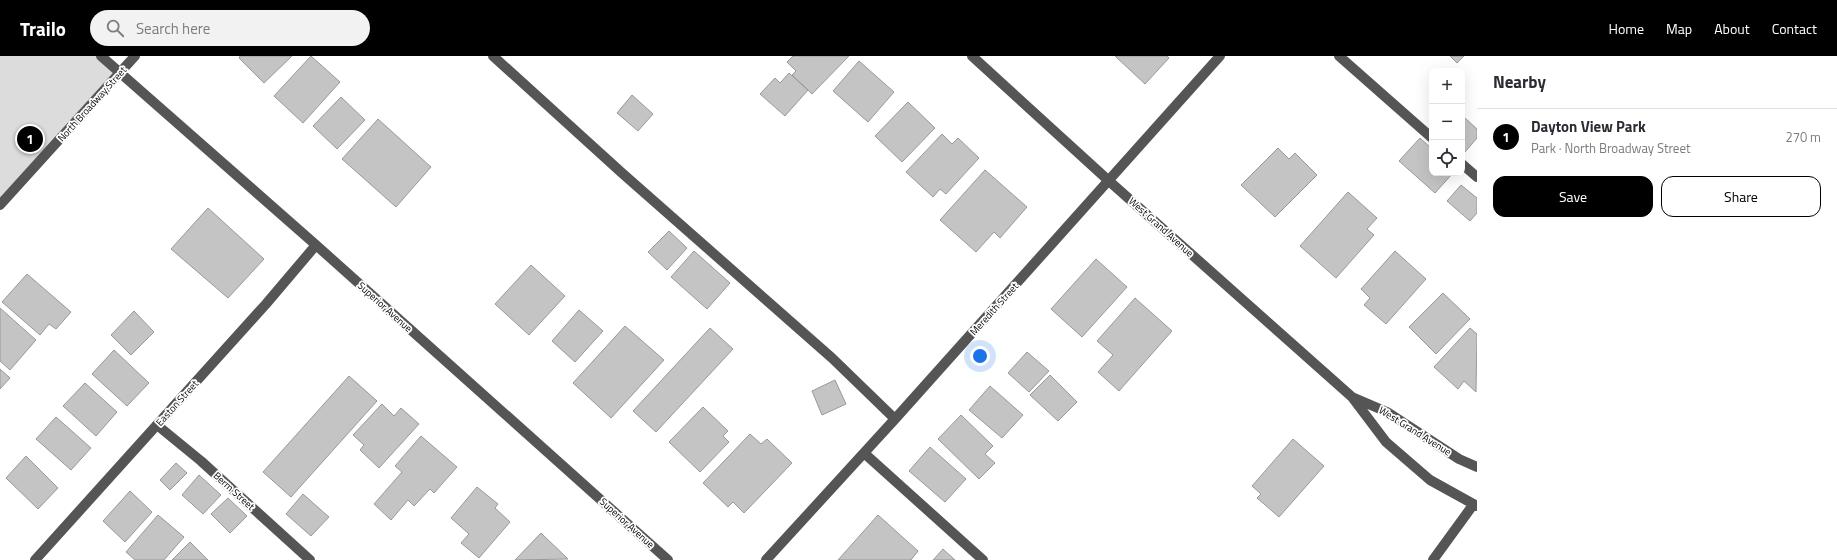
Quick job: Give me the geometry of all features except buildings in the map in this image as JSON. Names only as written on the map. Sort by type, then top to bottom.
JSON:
[{"type":"street","name":"Superior Avenue","points":[[101,56],[316,245],[668,560]]},
{"type":"street","name":"North Broadway Street","points":[[0,205],[135,56]]},
{"type":"street","points":[[493,56],[622,173],[832,358],[895,419]]},
{"type":"street","name":"West Grand Avenue","points":[[972,56],[1109,181],[1352,397],[1386,442],[1430,480],[1475,506]]},
{"type":"street","name":"Meredith Street","points":[[766,560],[895,419],[1220,56]]},
{"type":"street","points":[[1339,56],[1429,135]]},
{"type":"street","points":[[1465,167],[1477,177]]},
{"type":"street","name":"Easton Street","points":[[35,560],[266,304],[316,245]]},
{"type":"street","name":"West Grand Avenue","points":[[1352,397],[1387,412],[1459,458],[1477,467]]},
{"type":"street","name":"Berm Street","points":[[157,425],[201,461],[310,560]]},
{"type":"street","points":[[864,453],[983,560]]},
{"type":"street","points":[[1436,559],[1475,506]]},
{"type":"shaded area","points":[[0,56],[101,56],[120,74],[0,205]]},
{"type":"place","name":"Dayton View Park","points":[[30,139]]}]
